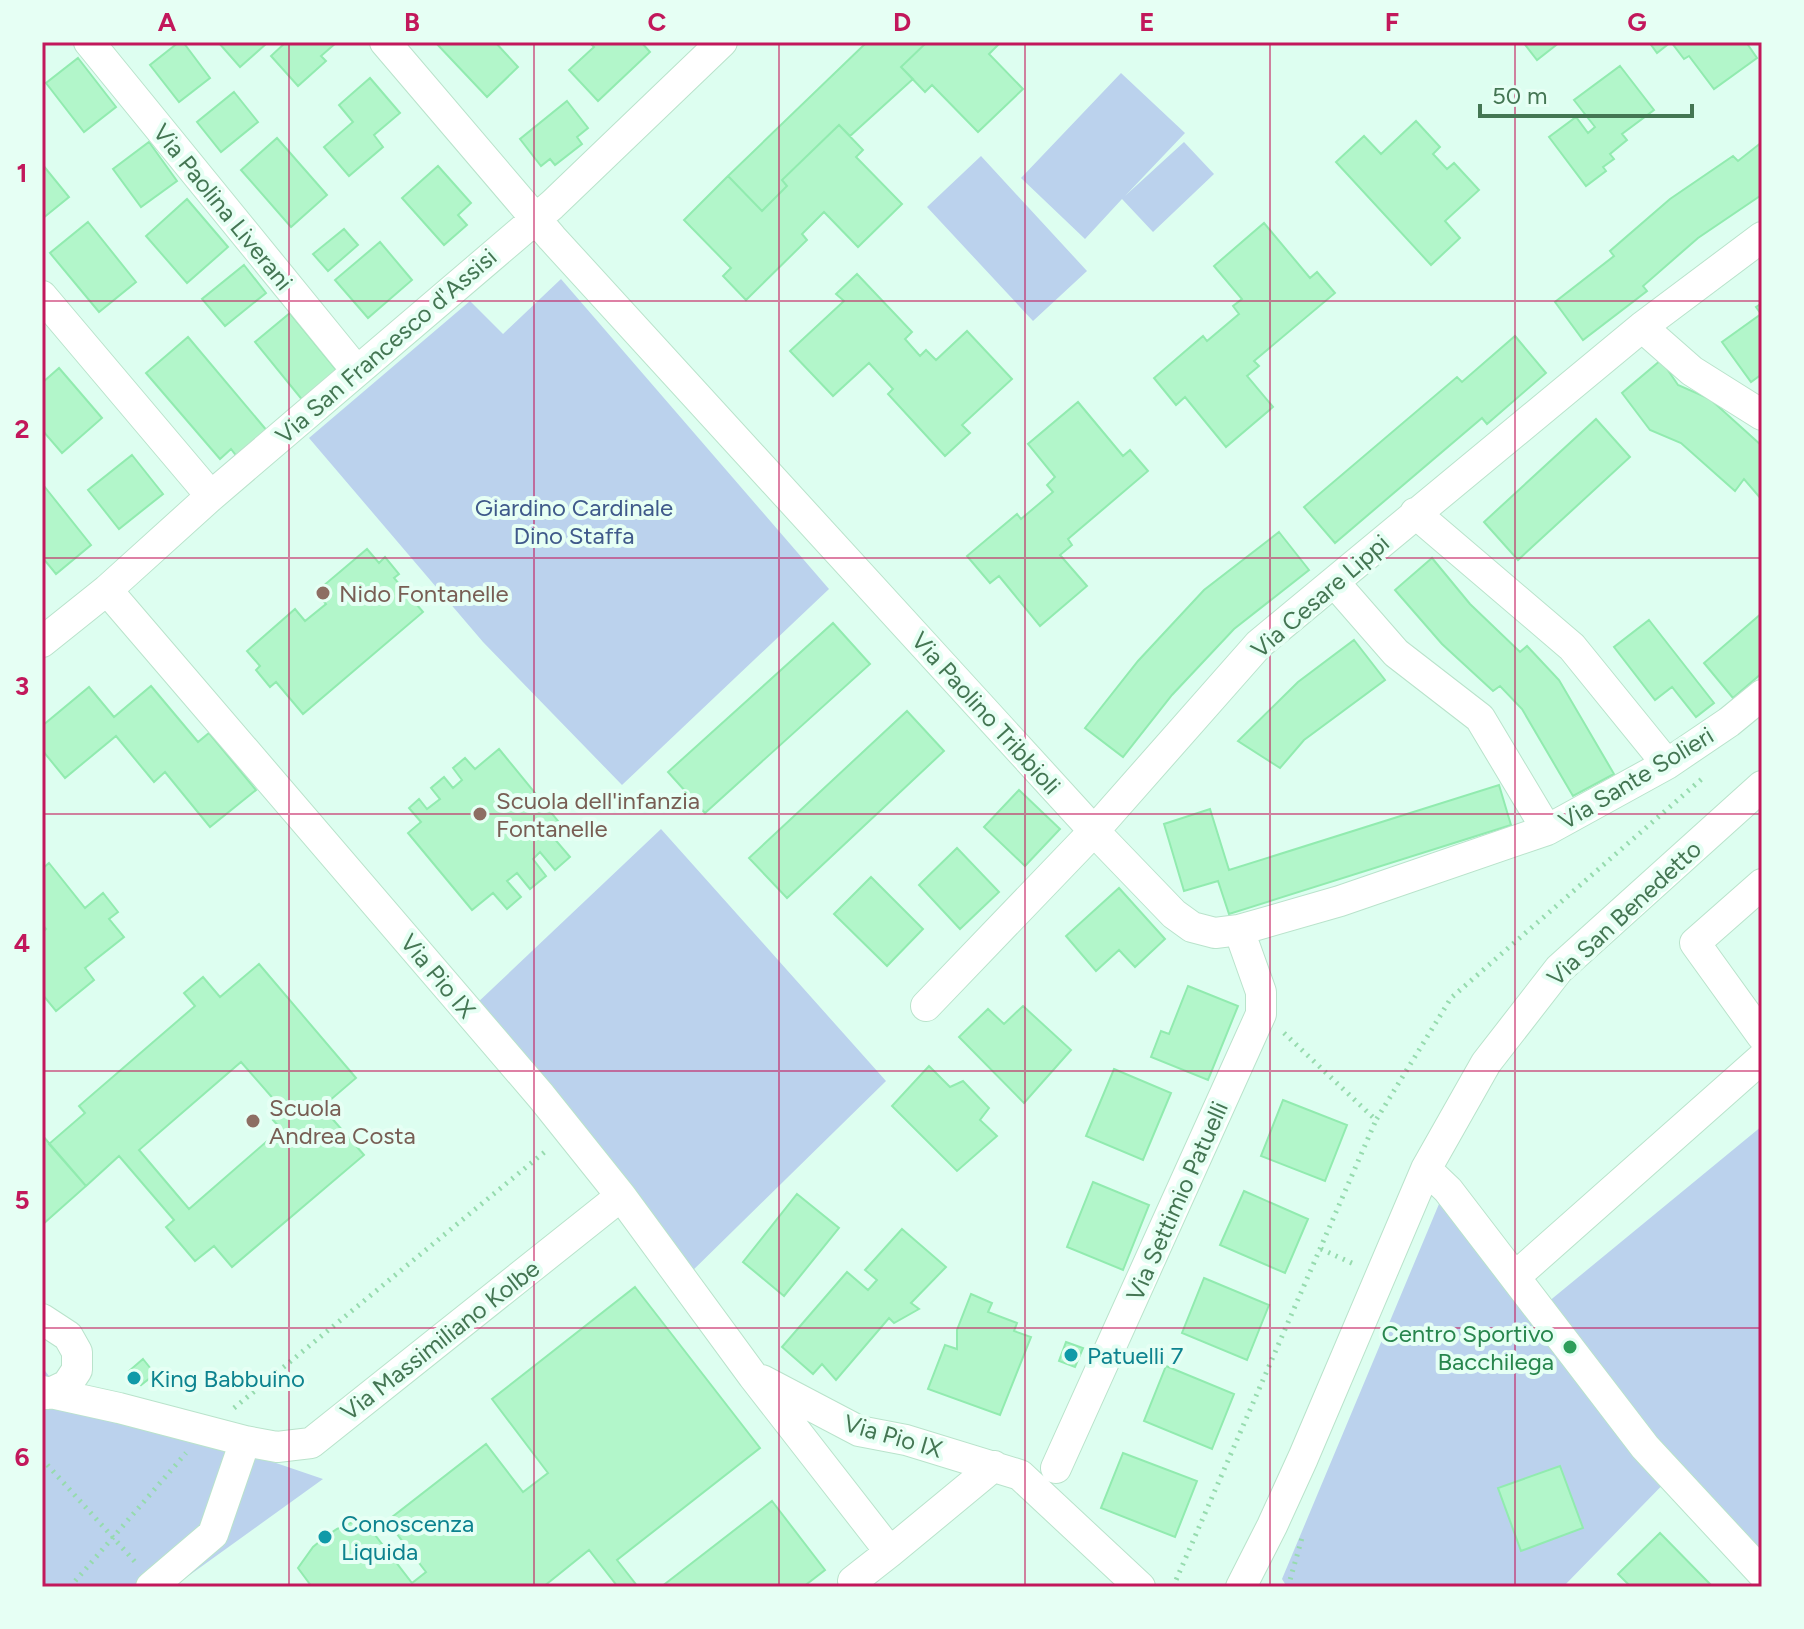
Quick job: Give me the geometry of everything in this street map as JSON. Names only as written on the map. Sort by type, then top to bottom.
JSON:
[{"type":"street","name":"Via Paolina Liverani","points":[[89,42],[357,371]]},
{"type":"street","name":"Via Paolino Tribbioli","points":[[385,42],[535,219],[1094,831],[1174,914],[1192,927],[1215,933],[1239,930],[1340,901],[1547,830]]},
{"type":"street","name":"Via San Francesco d'Assisi","points":[[47,628],[107,590],[211,496],[535,219],[722,42]]},
{"type":"street","name":"Via Cesare Lippi","points":[[926,1006],[1094,831],[1259,644],[1642,327],[1762,237]]},
{"type":"street","points":[[42,296],[211,496]]},
{"type":"street","points":[[1642,327],[1692,371],[1762,415]]},
{"type":"street","points":[[1415,513],[1572,647],[1667,764]]},
{"type":"street","points":[[1334,582],[1396,653],[1480,718],[1547,830]]},
{"type":"street","name":"Via Pio IX","points":[[107,590],[570,1132],[890,1552]]},
{"type":"street","name":"Via Sante Solieri","points":[[1547,830],[1667,764],[1729,722],[1762,695]]},
{"type":"street","name":"Via San Benedetto","points":[[1241,1587],[1272,1526],[1426,1169],[1486,1063],[1559,969],[1762,786]]},
{"type":"street","points":[[1762,884],[1695,943],[1762,1036]]},
{"type":"street","name":"Via Settimio Patuelli","points":[[1056,1468],[1261,1014],[1261,992],[1239,930]]},
{"type":"street","points":[[1516,1276],[1762,1058]]},
{"type":"street","points":[[1426,1169],[1448,1190],[1516,1276],[1645,1447],[1762,1573]]},
{"type":"street","name":"Via Massimiliano Kolbe","points":[[45,1392],[245,1441],[277,1447],[311,1443],[621,1196]]},
{"type":"street","points":[[42,1319],[68,1336],[119,1408]]},
{"type":"street","name":"Via Massimiliano Kolbe","points":[[45,1392],[67,1385],[77,1370],[77,1352]]},
{"type":"street","name":"Via Pio IX","points":[[753,1376],[859,1431],[906,1440],[1020,1475],[1140,1587]]},
{"type":"street","points":[[147,1579],[213,1534],[245,1441]]},
{"type":"street","points":[[853,1581],[994,1466]]},
{"type":"street","name":"Via San Benedetto","points":[[1265,1587],[1272,1526]]},
{"type":"path","points":[[1173,1587],[1376,1120],[1451,998],[1714,768]]},
{"type":"path","points":[[1274,1023],[1376,1120]]},
{"type":"path","points":[[70,1587],[112,1535],[206,1431],[570,1132]]},
{"type":"path","points":[[42,1459],[112,1535],[147,1579]]},
{"type":"path","points":[[1288,1587],[1302,1537]]},
{"type":"green space","points":[[1121,73],[1185,133],[1125,196],[1184,142],[1214,174],[1153,232],[1122,199],[1085,239],[1021,178]]},
{"type":"green space","points":[[981,156],[1087,271],[1033,321],[927,207]]},
{"type":"green space","name":"Giardino Cardinale Dino Staffa","points":[[561,279],[829,589],[622,785],[483,642],[309,438],[470,301],[503,334]]},
{"type":"green space","points":[[661,829],[886,1081],[684,1279],[475,1005]]},
{"type":"green space","name":"Centro Sportivo Bacchilega","points":[[1762,1126],[1762,1567],[1678,1469],[1563,1587],[1287,1587],[1282,1579],[1444,1192],[1542,1307]]},
{"type":"green space","points":[[42,1367],[59,1389],[323,1479],[173,1587],[42,1587]]},
{"type":"building","points":[[183,42],[210,78],[179,102],[150,65]]},
{"type":"building","points":[[218,42],[264,42],[266,44],[240,67]]},
{"type":"building","points":[[286,42],[337,42],[321,56],[326,61],[298,86],[271,56]]},
{"type":"building","points":[[435,42],[495,42],[518,67],[487,97]]},
{"type":"building","points":[[589,42],[641,42],[650,52],[598,101],[569,70],[594,47]]},
{"type":"building","points":[[867,42],[927,42],[901,67],[913,79],[850,136],[839,125],[782,180],[787,186],[762,211],[728,176]]},
{"type":"building","points":[[927,42],[1001,42],[989,54],[1023,89],[978,132],[932,85],[925,92],[901,67]]},
{"type":"building","points":[[1523,42],[1560,42],[1537,60]]},
{"type":"building","points":[[1649,42],[1671,42],[1657,53]]},
{"type":"building","points":[[1671,42],[1746,42],[1757,58],[1714,89],[1689,56],[1684,59]]},
{"type":"building","points":[[78,58],[116,107],[84,132],[46,83]]},
{"type":"building","points":[[1620,66],[1654,110],[1622,134],[1627,140],[1610,154],[1614,159],[1603,167],[1606,171],[1586,186],[1549,137],[1576,117],[1588,133],[1595,127],[1574,100]]},
{"type":"building","points":[[370,78],[400,113],[374,135],[383,147],[349,176],[324,147],[353,122],[339,105]]},
{"type":"building","points":[[234,92],[258,122],[221,152],[197,122]]},
{"type":"building","points":[[567,101],[588,128],[577,137],[582,144],[555,165],[550,159],[541,166],[520,139]]},
{"type":"building","points":[[1416,121],[1440,147],[1433,154],[1447,169],[1454,163],[1479,190],[1445,221],[1460,238],[1431,265],[1336,162],[1364,136],[1381,154]]},
{"type":"building","points":[[839,125],[863,150],[856,157],[902,204],[858,247],[824,212],[802,234],[807,240],[746,300],[723,276],[731,268],[684,220],[728,176],[762,211],[787,186],[782,180]]},
{"type":"building","points":[[277,138],[327,195],[291,227],[241,170]]},
{"type":"building","points":[[149,142],[177,181],[141,207],[113,169]]},
{"type":"building","points":[[1762,142],[1762,198],[1760,196],[1698,238],[1643,286],[1647,291],[1583,340],[1555,302],[1614,256],[1610,251],[1670,199],[1733,156],[1738,161]]},
{"type":"building","points":[[42,164],[69,197],[42,219]]},
{"type":"building","points":[[438,166],[471,203],[458,215],[467,225],[444,245],[402,198]]},
{"type":"building","points":[[187,199],[228,247],[187,283],[146,236]]},
{"type":"building","points":[[88,222],[136,282],[99,312],[50,253]]},
{"type":"building","points":[[1264,223],[1310,278],[1317,272],[1335,293],[1254,361],[1259,366],[1247,376],[1273,407],[1226,447],[1185,397],[1176,405],[1154,378],[1203,336],[1207,341],[1239,314],[1233,306],[1242,299],[1214,266]]},
{"type":"building","points":[[344,229],[358,245],[328,271],[313,254]]},
{"type":"building","points":[[380,242],[412,280],[368,318],[335,280]]},
{"type":"building","points":[[244,265],[266,293],[225,326],[202,299]]},
{"type":"building","points":[[857,274],[912,332],[905,339],[920,356],[926,350],[936,360],[967,331],[1012,379],[962,425],[970,433],[945,456],[888,394],[893,389],[869,363],[833,396],[790,351],[844,301],[836,294]]},
{"type":"building","points":[[1762,303],[1762,374],[1751,382],[1722,342],[1761,314],[1756,307]]},
{"type":"building","points":[[290,313],[339,373],[304,402],[255,342]]},
{"type":"building","points":[[1515,336],[1546,373],[1487,424],[1482,418],[1335,543],[1304,507],[1457,377],[1462,382]]},
{"type":"building","points":[[188,337],[268,432],[238,458],[231,449],[220,459],[146,373]]},
{"type":"building","points":[[1661,360],[1678,385],[1710,399],[1762,446],[1762,500],[1744,479],[1735,491],[1681,443],[1650,430],[1622,393]]},
{"type":"building","points":[[59,368],[102,418],[62,453],[42,430],[42,383]]},
{"type":"building","points":[[1078,402],[1123,456],[1130,450],[1148,471],[1068,539],[1072,545],[1060,555],[1087,586],[1040,626],[999,576],[990,583],[967,556],[1017,514],[1021,519],[1053,492],[1047,485],[1055,477],[1028,444]]},
{"type":"building","points":[[1596,419],[1630,457],[1518,560],[1484,522]]},
{"type":"building","points":[[132,455],[163,494],[119,529],[88,490]]},
{"type":"building","points":[[44,486],[91,545],[56,574],[42,557]]},
{"type":"building","points":[[1279,532],[1309,570],[1234,629],[1172,695],[1123,757],[1085,728],[1138,661],[1204,590]]},
{"type":"building","points":[[367,549],[379,563],[385,557],[399,574],[394,578],[423,612],[303,714],[276,682],[270,687],[256,670],[260,666],[247,651],[295,609],[305,621],[326,604],[316,592]]},
{"type":"building","points":[[1432,558],[1470,604],[1520,652],[1527,646],[1559,680],[1614,774],[1573,796],[1522,709],[1500,686],[1493,691],[1442,644],[1395,590]]},
{"type":"building","points":[[1762,613],[1762,673],[1733,698],[1704,663]]},
{"type":"building","points":[[1649,620],[1714,703],[1696,717],[1672,687],[1655,700],[1614,647]]},
{"type":"building","points":[[833,623],[870,664],[705,813],[668,772]]},
{"type":"building","points":[[1354,640],[1385,680],[1304,740],[1280,768],[1238,741],[1298,682]]},
{"type":"building","points":[[151,686],[198,742],[209,733],[256,790],[210,827],[165,772],[154,782],[116,736],[65,778],[42,750],[42,726],[89,687],[114,717]]},
{"type":"building","points":[[907,711],[944,751],[787,898],[749,858]]},
{"type":"building","points":[[499,749],[563,827],[552,836],[570,857],[555,870],[540,852],[533,859],[546,876],[530,889],[517,873],[507,881],[521,897],[507,909],[493,893],[472,910],[408,833],[421,822],[409,808],[419,799],[427,809],[440,799],[431,788],[444,777],[453,788],[462,780],[453,768],[465,758],[475,769]]},
{"type":"building","points":[[1499,785],[1511,825],[1229,914],[1218,881],[1184,891],[1164,824],[1210,809],[1229,870]]},
{"type":"building","points":[[1019,790],[1060,829],[1025,866],[984,827]]},
{"type":"building","points":[[957,848],[999,892],[960,929],[919,885]]},
{"type":"building","points":[[49,863],[85,908],[103,893],[118,912],[109,919],[124,937],[85,968],[94,980],[56,1011],[42,994],[42,933],[46,929],[42,924],[42,869]]},
{"type":"building","points":[[871,877],[923,929],[887,966],[834,914]]},
{"type":"building","points":[[1119,888],[1165,939],[1135,967],[1119,950],[1096,971],[1066,936]]},
{"type":"building","points":[[259,964],[356,1078],[322,1107],[364,1155],[232,1267],[214,1246],[195,1261],[166,1227],[174,1220],[119,1156],[86,1186],[49,1144],[85,1113],[79,1106],[195,1006],[184,993],[203,977],[220,997]],"holes":[[[241,1062],[284,1111],[273,1120],[281,1129],[189,1209],[139,1150]]]},
{"type":"building","points":[[1188,986],[1238,1006],[1208,1080],[1151,1057],[1161,1031],[1169,1034]]},
{"type":"building","points":[[1023,1006],[1071,1050],[1024,1103],[959,1037],[988,1009],[1004,1024]]},
{"type":"building","points":[[929,1066],[950,1087],[963,1081],[989,1108],[980,1120],[997,1136],[957,1171],[892,1106]]},
{"type":"building","points":[[1114,1069],[1171,1093],[1143,1160],[1086,1136]]},
{"type":"building","points":[[1283,1100],[1347,1125],[1325,1181],[1261,1156]]},
{"type":"building","points":[[42,1135],[86,1186],[42,1225]]},
{"type":"building","points":[[1093,1182],[1149,1205],[1123,1270],[1067,1247]]},
{"type":"building","points":[[1244,1191],[1308,1219],[1285,1273],[1220,1245]]},
{"type":"building","points":[[797,1194],[839,1228],[784,1296],[743,1262]]},
{"type":"building","points":[[902,1229],[946,1267],[911,1303],[919,1309],[894,1323],[889,1318],[836,1380],[822,1364],[813,1374],[782,1347],[847,1272],[868,1290],[877,1280],[865,1270]]},
{"type":"building","points":[[1204,1278],[1269,1305],[1247,1360],[1182,1333]]},
{"type":"building","points":[[635,1287],[760,1448],[617,1560],[638,1587],[618,1587],[589,1550],[543,1587],[312,1587],[298,1568],[313,1547],[337,1529],[362,1518],[412,1583],[426,1572],[387,1521],[486,1444],[523,1492],[548,1473],[492,1399]]},
{"type":"building","points":[[971,1294],[992,1303],[988,1312],[1017,1323],[1014,1331],[1031,1337],[1000,1415],[928,1389],[945,1345],[957,1349],[957,1330]]},
{"type":"building","name":"Patuelli 7","points":[[1066,1342],[1083,1348],[1075,1367],[1059,1361]]},
{"type":"building","points":[[143,1359],[155,1374],[141,1385],[129,1371]]},
{"type":"building","points":[[1166,1366],[1234,1394],[1212,1449],[1144,1421]]},
{"type":"building","points":[[1123,1453],[1197,1481],[1175,1537],[1101,1508]]},
{"type":"building","points":[[1560,1466],[1583,1528],[1521,1551],[1498,1488]]},
{"type":"building","points":[[772,1501],[825,1570],[803,1587],[661,1587]]},
{"type":"building","points":[[1660,1533],[1713,1587],[1631,1587],[1618,1574]]},
{"type":"place","name":"Nido Fontanelle","points":[[323,593]]},
{"type":"place","name":"Scuola dell'infanzia Fontanelle","points":[[480,814]]},
{"type":"place","name":"Scuola Andrea Costa","points":[[253,1121]]},
{"type":"place","name":"Centro Sportivo Bacchilega","points":[[1570,1347]]},
{"type":"place","name":"Patuelli 7","points":[[1071,1355]]},
{"type":"place","name":"King Babbuino","points":[[134,1378]]},
{"type":"place","name":"Conoscenza Liquida","points":[[325,1537]]}]
